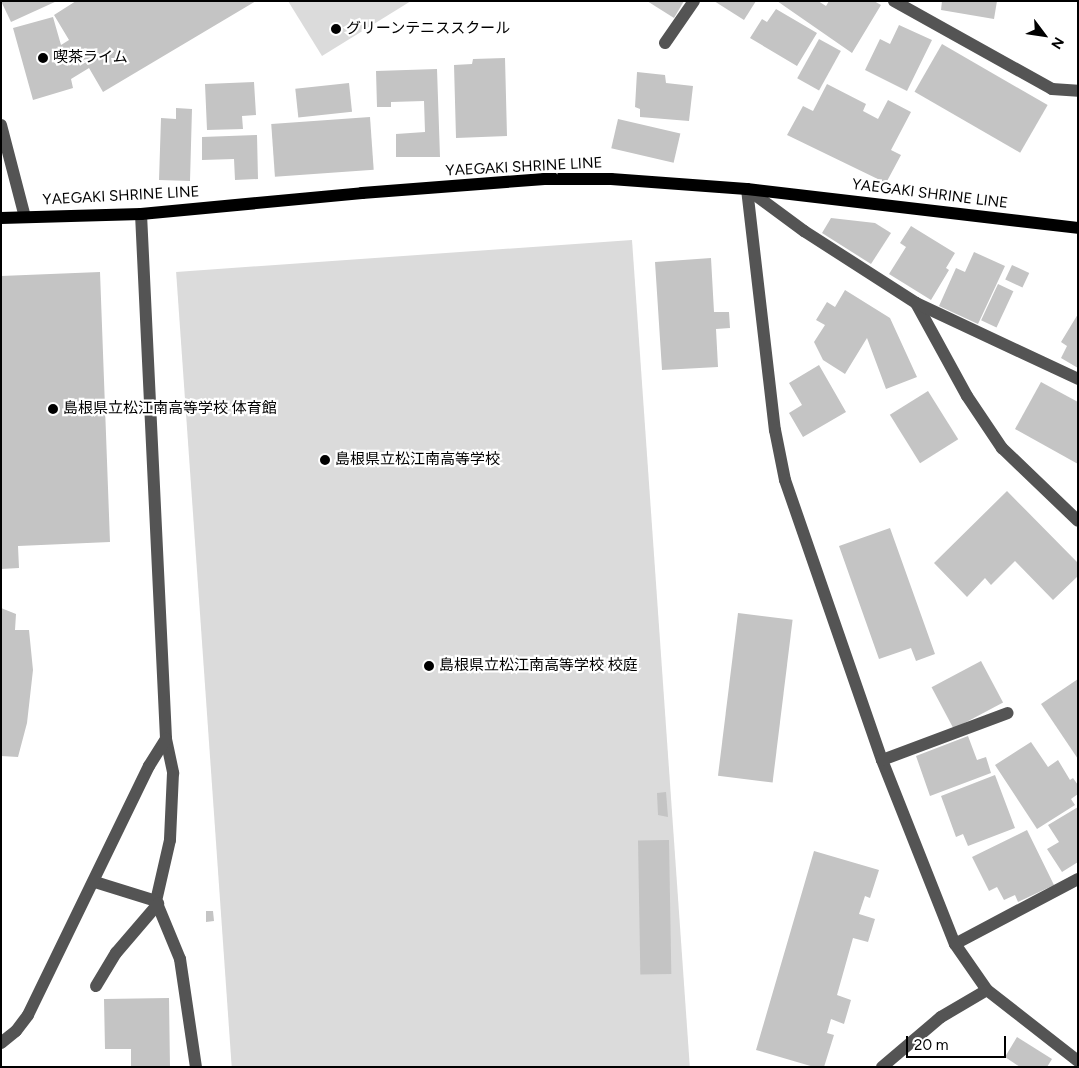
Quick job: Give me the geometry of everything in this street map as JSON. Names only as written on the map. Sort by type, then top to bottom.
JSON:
[{"type":"main road","name":"YAEGAKI SHRINE LINE","points":[[1,218],[142,214],[544,180],[667,182],[747,189],[1078,228]]},
{"type":"street","points":[[665,44],[694,1]]},
{"type":"street","points":[[894,1],[1052,89],[1078,91]]},
{"type":"street","points":[[1,125],[25,217]]},
{"type":"street","points":[[747,189],[804,231],[916,303],[1078,379]]},
{"type":"street","points":[[747,189],[776,430],[785,480],[882,760],[955,944],[987,990],[1078,1061]]},
{"type":"street","points":[[96,986],[116,954],[157,903],[170,840],[173,773],[166,739],[142,214]]},
{"type":"street","points":[[916,303],[967,396],[1002,448],[1078,521]]},
{"type":"street","points":[[882,760],[1008,713]]},
{"type":"street","points":[[1,1043],[16,1031],[28,1015],[95,882],[149,766],[166,739]]},
{"type":"street","points":[[955,944],[1078,879]]},
{"type":"street","points":[[95,882],[157,903],[180,959],[196,1067]]},
{"type":"street","points":[[882,1067],[941,1017],[987,990]]},
{"type":"shaded area","name":"グリーンテニススクール","points":[[288,1],[411,1],[322,56]]},
{"type":"shaded area","name":"島根県立松江南高等学校 校庭","points":[[632,240],[690,1067],[232,1067],[176,272]]},
{"type":"building","points":[[1,1],[57,1],[11,22]]},
{"type":"building","points":[[76,1],[256,1],[103,92],[89,68],[71,79],[73,88],[33,100],[13,28],[53,17],[61,45],[69,40],[54,15]]},
{"type":"building","points":[[647,1],[684,1],[674,18]]},
{"type":"building","points":[[714,1],[756,1],[744,20]]},
{"type":"building","points":[[777,1],[818,1],[826,6],[829,1],[874,1],[881,5],[852,53]]},
{"type":"building","points":[[942,1],[997,1],[994,19],[941,10]]},
{"type":"building","points":[[776,9],[817,33],[797,66],[750,38],[762,19],[767,22]]},
{"type":"building","points":[[899,25],[932,40],[907,91],[865,70],[880,39],[890,44]]},
{"type":"building","points":[[819,39],[841,51],[819,90],[797,78]]},
{"type":"building","points":[[942,44],[1048,105],[1020,153],[914,92]]},
{"type":"building","points":[[505,58],[507,136],[456,138],[454,65],[472,64],[473,59]]},
{"type":"building","points":[[437,69],[440,157],[396,157],[396,134],[425,132],[424,101],[391,102],[391,107],[377,107],[376,71]]},
{"type":"building","points":[[637,72],[665,75],[666,83],[693,86],[689,121],[640,117],[640,109],[635,107]]},
{"type":"building","points":[[254,82],[256,115],[242,116],[243,129],[207,130],[205,84]]},
{"type":"building","points":[[349,83],[352,112],[298,117],[295,89]]},
{"type":"building","points":[[827,84],[866,104],[863,111],[878,119],[888,100],[911,112],[891,150],[901,155],[886,183],[787,135],[803,106],[813,111]]},
{"type":"building","points":[[176,108],[192,109],[190,181],[159,180],[161,118],[176,119]]},
{"type":"building","points":[[370,117],[374,170],[275,177],[271,124]]},
{"type":"building","points":[[618,119],[680,133],[674,163],[611,148]]},
{"type":"building","points":[[257,135],[258,179],[235,180],[234,159],[202,160],[202,137]]},
{"type":"building","points":[[831,218],[875,223],[891,233],[871,264],[822,233]]},
{"type":"building","points":[[911,226],[955,253],[946,268],[949,270],[931,300],[889,274],[906,247],[900,243]]},
{"type":"building","points":[[974,252],[1005,266],[978,324],[939,306],[956,268],[965,272]]},
{"type":"building","points":[[711,258],[714,312],[729,312],[730,328],[716,329],[718,367],[662,370],[655,262]]},
{"type":"building","points":[[1012,265],[1029,273],[1022,288],[1005,280]]},
{"type":"building","name":"島根県立松江南高等学校 体育館","points":[[100,272],[110,542],[18,546],[19,568],[1,569],[1,276]]},
{"type":"building","points":[[998,284],[1013,291],[997,327],[981,320]]},
{"type":"building","points":[[845,290],[890,318],[917,377],[886,389],[867,338],[845,374],[823,360],[814,342],[825,325],[816,320],[827,302],[835,307]]},
{"type":"building","points":[[1078,314],[1078,368],[1061,358],[1067,346],[1061,342]]},
{"type":"building","points":[[819,365],[846,412],[803,437],[789,413],[802,405],[789,383]]},
{"type":"building","points":[[1041,382],[1078,402],[1078,464],[1015,429]]},
{"type":"building","points":[[928,391],[958,439],[920,463],[890,415]]},
{"type":"building","points":[[1007,491],[1078,563],[1078,576],[1053,600],[1015,561],[991,585],[985,578],[967,597],[934,563]]},
{"type":"building","points":[[890,528],[935,654],[916,661],[911,648],[879,659],[839,546]]},
{"type":"building","points":[[1,608],[16,614],[15,630],[29,630],[33,670],[27,723],[18,757],[1,756]]},
{"type":"building","points":[[738,613],[793,620],[773,782],[718,776]]},
{"type":"building","points":[[981,661],[1003,702],[954,729],[932,687]]},
{"type":"building","points":[[1078,679],[1078,759],[1041,704]]},
{"type":"building","points":[[968,736],[977,760],[986,757],[991,773],[930,796],[916,756]]},
{"type":"building","points":[[1031,742],[1048,767],[1058,760],[1070,780],[1073,778],[1078,785],[1078,794],[1071,799],[1075,805],[1037,829],[995,765]]},
{"type":"building","points":[[995,775],[1015,828],[968,846],[963,834],[956,837],[941,796]]},
{"type":"building","points":[[666,792],[668,817],[658,815],[657,793]]},
{"type":"building","points":[[1078,807],[1078,862],[1062,872],[1047,849],[1059,842],[1048,825]]},
{"type":"building","points":[[1027,830],[1054,885],[1018,902],[1015,895],[1004,900],[997,887],[989,891],[972,857]]},
{"type":"building","points":[[669,840],[671,974],[640,975],[638,841]]},
{"type":"building","points":[[814,851],[879,870],[870,898],[865,896],[859,914],[875,919],[868,942],[853,938],[837,995],[851,1000],[844,1024],[831,1019],[827,1033],[834,1035],[824,1067],[814,1067],[756,1050]]},
{"type":"building","points":[[206,911],[213,911],[214,921],[206,922]]},
{"type":"building","points":[[169,998],[170,1067],[131,1067],[131,1049],[105,1049],[104,999]]},
{"type":"building","points":[[1017,1037],[1052,1059],[1047,1067],[1020,1067],[1005,1057]]},
{"type":"place","name":"グリーンテニススクール","points":[[336,29]]},
{"type":"place","name":"喫茶ライム","points":[[43,58]]},
{"type":"place","name":"島根県立松江南高等学校 体育館","points":[[53,409]]},
{"type":"place","name":"島根県立松江南高等学校","points":[[325,460]]},
{"type":"place","name":"島根県立松江南高等学校 校庭","points":[[429,666]]}]
